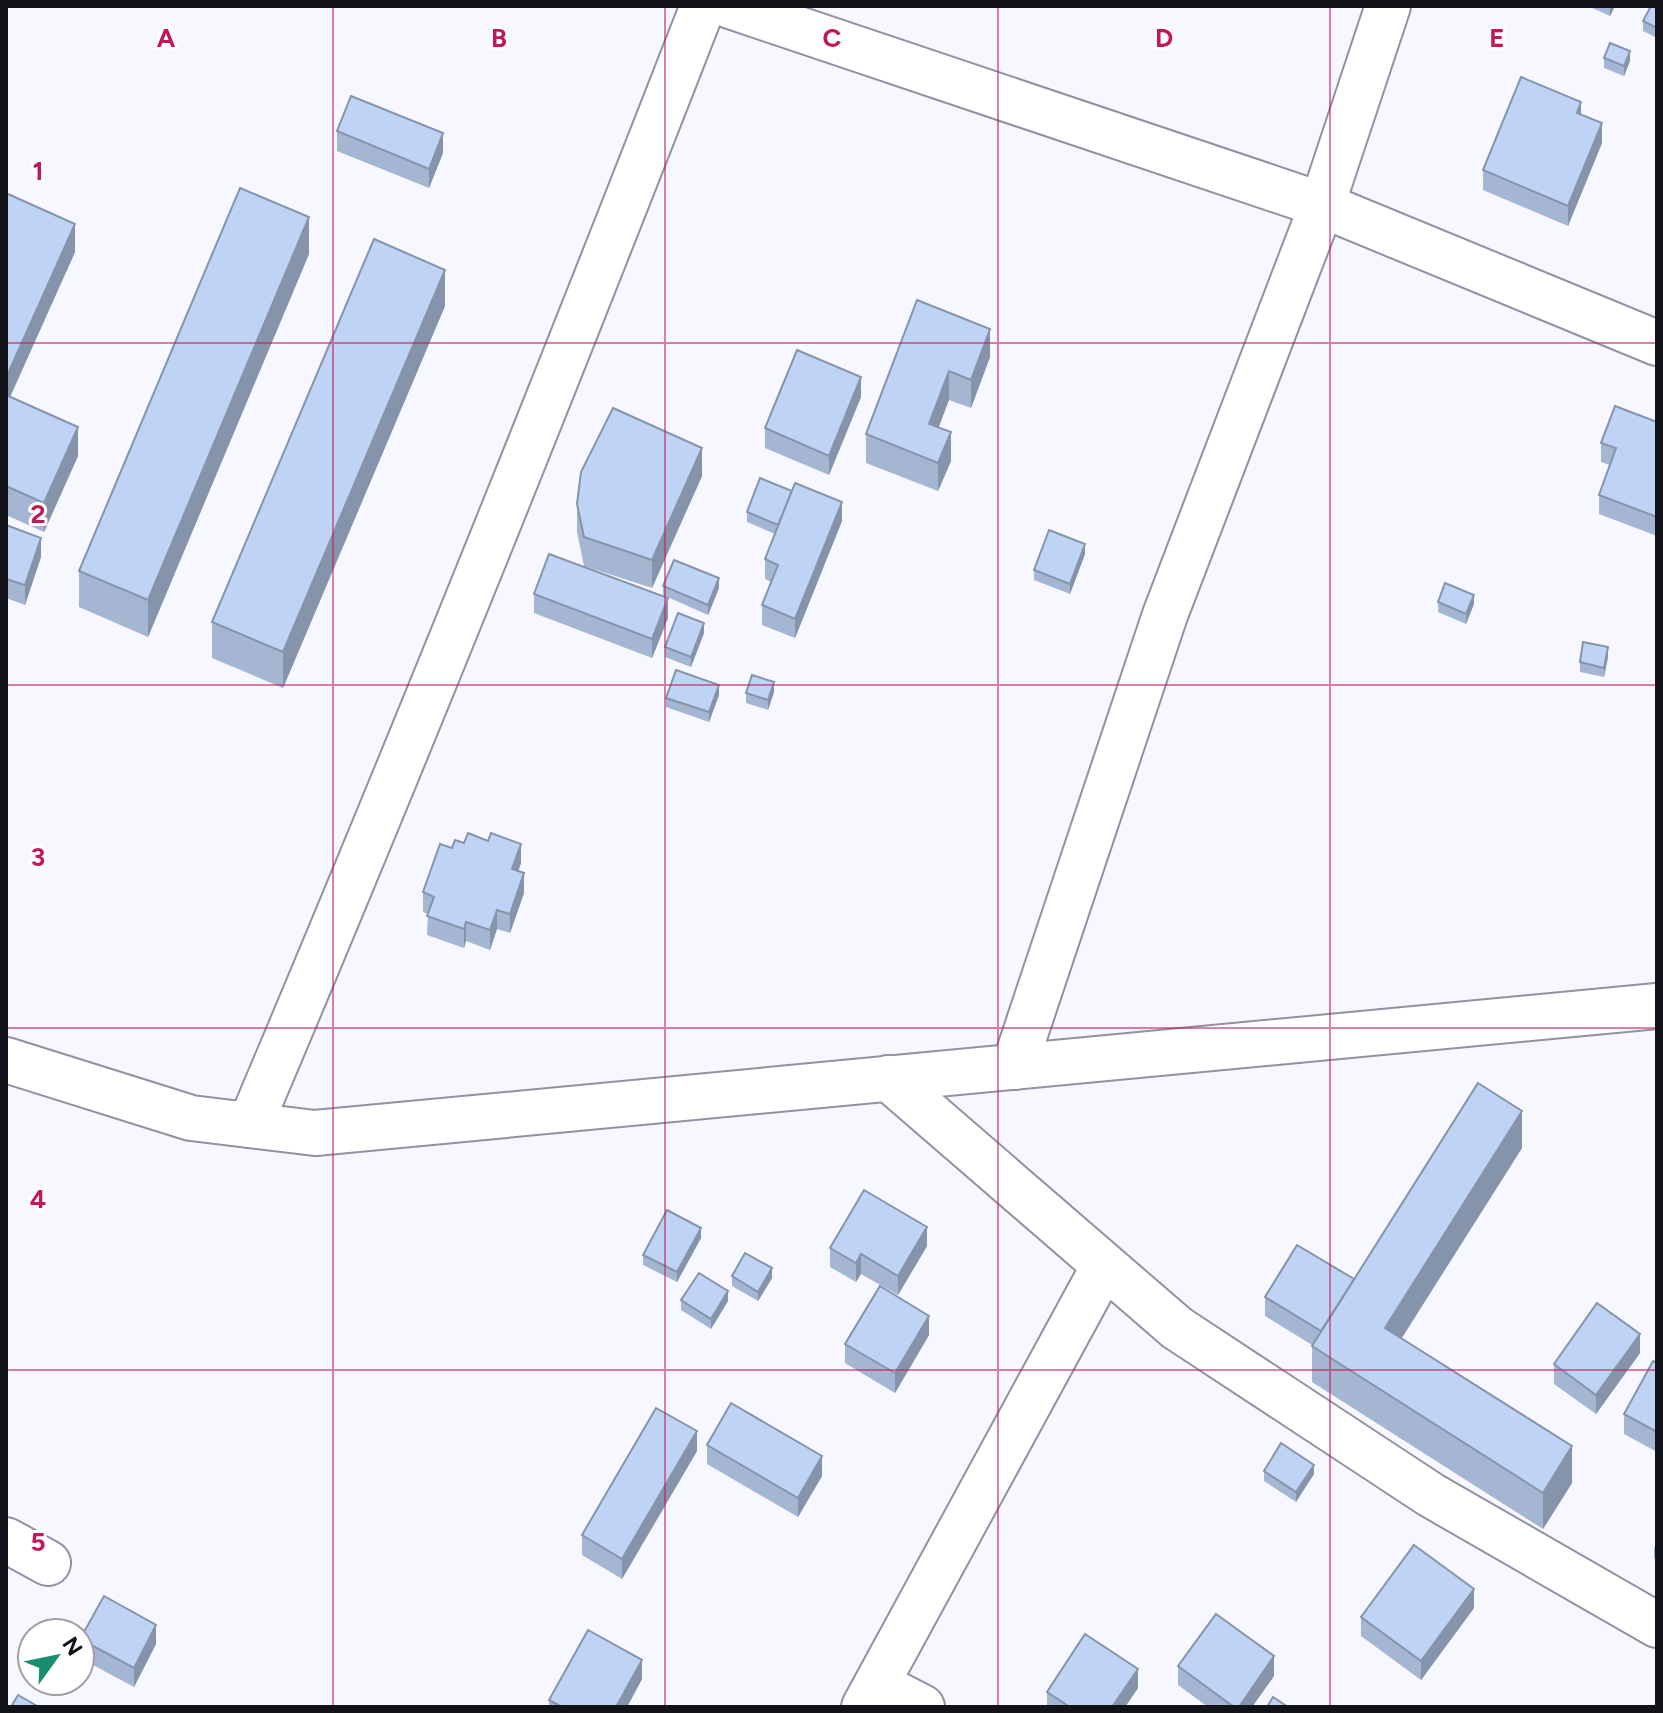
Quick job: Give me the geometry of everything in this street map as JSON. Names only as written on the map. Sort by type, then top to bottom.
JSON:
[{"type":"street","points":[[250,1125],[365,856],[554,390],[703,6]]},
{"type":"street","points":[[730,6],[1322,205],[1657,343]]},
{"type":"street","points":[[1014,1067],[1165,615],[1322,205],[1388,6]]},
{"type":"street","points":[[6,1060],[191,1118],[315,1133],[1657,1006]]},
{"type":"street","points":[[888,1078],[1177,1328],[1431,1495],[1657,1625]]},
{"type":"street","points":[[922,1707],[870,1695],[1104,1266]]},
{"type":"street","points":[[6,1540],[48,1563]]},
{"type":"building","points":[[1651,6],[1657,6],[1657,28],[1643,21]]},
{"type":"building","points":[[1610,43],[1630,51],[1624,66],[1604,58]]},
{"type":"building","points":[[1521,77],[1581,102],[1577,113],[1602,123],[1568,206],[1483,170]]},
{"type":"building","points":[[351,96],[443,133],[429,169],[337,131]]},
{"type":"building","points":[[240,188],[309,217],[148,600],[79,571]]},
{"type":"building","points":[[8,194],[75,224],[6,378],[6,198]]},
{"type":"building","points":[[374,239],[445,270],[283,652],[212,622]]},
{"type":"building","points":[[917,300],[990,329],[971,380],[949,371],[929,424],[951,432],[938,463],[866,434]]},
{"type":"building","points":[[797,350],[861,377],[829,456],[765,428]]},
{"type":"building","points":[[6,395],[78,427],[44,503],[6,486]]},
{"type":"building","points":[[1615,406],[1657,422],[1657,517],[1599,495],[1616,448],[1601,443]]},
{"type":"building","points":[[613,408],[702,448],[652,560],[584,537],[577,504],[581,472]]},
{"type":"building","points":[[760,478],[792,491],[778,525],[747,512]]},
{"type":"building","points":[[795,483],[842,502],[795,619],[762,605],[778,565],[765,559]]},
{"type":"building","points":[[6,525],[41,538],[25,585],[6,579]]},
{"type":"building","points":[[1049,530],[1085,544],[1070,584],[1034,570]]},
{"type":"building","points":[[549,554],[668,598],[652,639],[534,594]]},
{"type":"building","points":[[674,560],[719,578],[708,605],[663,586]]},
{"type":"building","points":[[1445,583],[1474,595],[1466,614],[1438,602]]},
{"type":"building","points":[[678,613],[704,623],[691,657],[665,647]]},
{"type":"building","points":[[1583,642],[1608,647],[1604,668],[1580,662]]},
{"type":"building","points":[[676,670],[719,685],[709,712],[666,698]]},
{"type":"building","points":[[752,675],[774,682],[768,700],[746,693]]},
{"type":"building","points":[[468,833],[488,841],[491,833],[521,844],[512,869],[524,873],[510,914],[497,910],[490,930],[466,922],[464,929],[427,916],[434,897],[423,892],[440,844],[452,848],[455,840],[464,843]]},
{"type":"building","points":[[1478,1083],[1522,1111],[1385,1328],[1572,1446],[1543,1493],[1312,1346]]},
{"type":"building","points":[[864,1190],[927,1227],[898,1276],[861,1254],[856,1263],[830,1248]]},
{"type":"building","points":[[667,1210],[701,1228],[677,1272],[643,1255]]},
{"type":"building","points":[[1297,1245],[1354,1279],[1321,1331],[1265,1297]]},
{"type":"building","points":[[745,1253],[772,1268],[758,1292],[732,1276]]},
{"type":"building","points":[[699,1273],[728,1291],[711,1319],[681,1300]]},
{"type":"building","points":[[880,1286],[929,1316],[895,1373],[845,1344]]},
{"type":"building","points":[[1597,1303],[1640,1334],[1596,1395],[1554,1364]]},
{"type":"building","points":[[1653,1361],[1657,1363],[1657,1432],[1624,1414]]},
{"type":"building","points":[[731,1403],[822,1456],[798,1498],[707,1445]]},
{"type":"building","points":[[656,1408],[697,1431],[622,1559],[582,1535]]},
{"type":"building","points":[[1281,1443],[1314,1465],[1296,1492],[1264,1471]]},
{"type":"building","points":[[1414,1545],[1474,1589],[1421,1661],[1361,1617]]},
{"type":"building","points":[[104,1596],[156,1625],[134,1668],[96,1648],[96,1617],[92,1617]]},
{"type":"building","points":[[1216,1614],[1274,1656],[1239,1707],[1234,1707],[1178,1666]]},
{"type":"building","points":[[588,1630],[642,1660],[616,1707],[562,1707],[549,1700]]},
{"type":"building","points":[[1085,1634],[1138,1669],[1112,1707],[1070,1707],[1047,1692]]},
{"type":"building","points":[[17,1697],[22,1697],[39,1707],[11,1707]]},
{"type":"building","points":[[1273,1697],[1288,1707],[1267,1707]]}]
